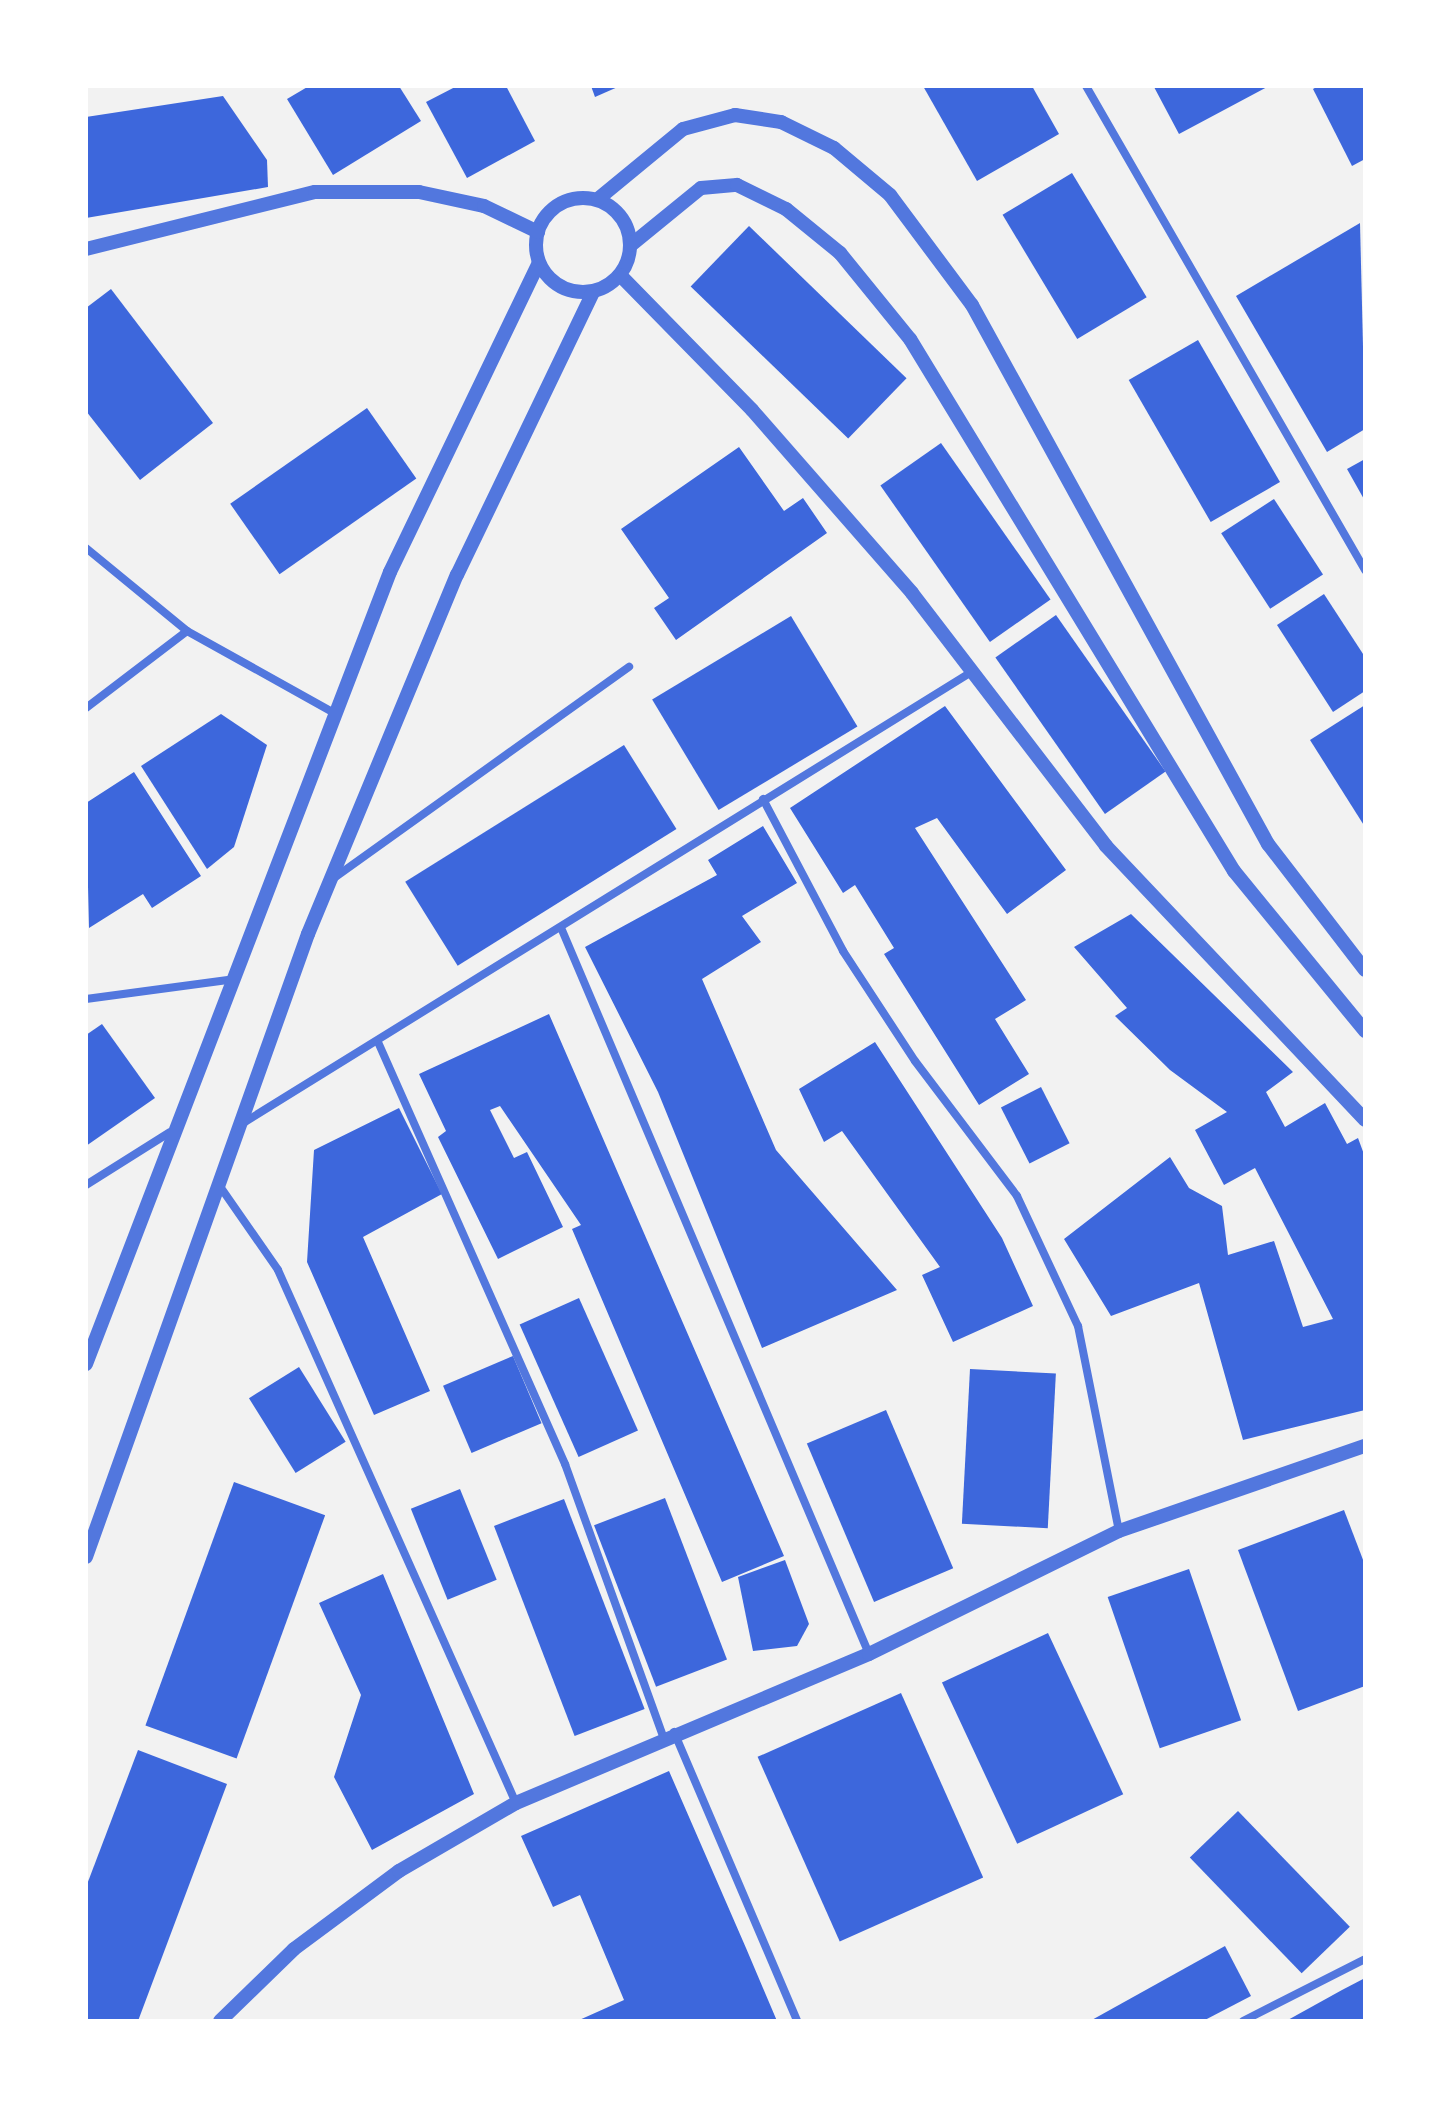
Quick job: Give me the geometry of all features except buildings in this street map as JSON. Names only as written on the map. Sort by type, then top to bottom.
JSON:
[{"type":"street","points":[[1086,86],[1365,570]]},
{"type":"street","points":[[86,1364],[228,980],[390,572],[539,263],[538,232],[554,207],[598,199],[683,129],[735,115],[781,122],[834,148],[890,195],[972,305],[1268,844],[1365,970]]},
{"type":"street","points":[[86,1557],[233,1130],[330,881],[457,575],[593,292],[620,275],[631,245],[701,188],[737,185],[786,209],[840,253],[910,339],[1234,871],[1365,1031]]},
{"type":"street","points":[[86,249],[315,192],[419,192],[484,206],[538,232]]},
{"type":"street","points":[[598,199],[622,217],[631,245]]},
{"type":"street","points":[[539,263],[561,287],[593,292]]},
{"type":"street","points":[[620,275],[752,410],[974,671],[1106,846],[1365,1120]]},
{"type":"street","points":[[86,548],[187,631],[336,714]]},
{"type":"street","points":[[86,708],[187,631]]},
{"type":"street","points":[[330,881],[629,667]]},
{"type":"street","points":[[233,1130],[562,930],[763,799],[974,671]]},
{"type":"street","points":[[763,799],[843,951],[915,1061],[1017,1196],[1078,1326],[1119,1531]]},
{"type":"street","points":[[562,930],[869,1654]]},
{"type":"street","points":[[86,999],[228,980]]},
{"type":"street","points":[[378,1042],[565,1464],[668,1734],[797,2021]]},
{"type":"street","points":[[86,1185],[170,1132]]},
{"type":"street","points":[[216,1181],[278,1270],[516,1803]]},
{"type":"street","points":[[220,2021],[294,1949],[399,1871],[516,1803],[668,1734],[869,1654],[1119,1531],[1365,1446]]},
{"type":"street","points":[[1243,2021],[1365,1959]]}]
